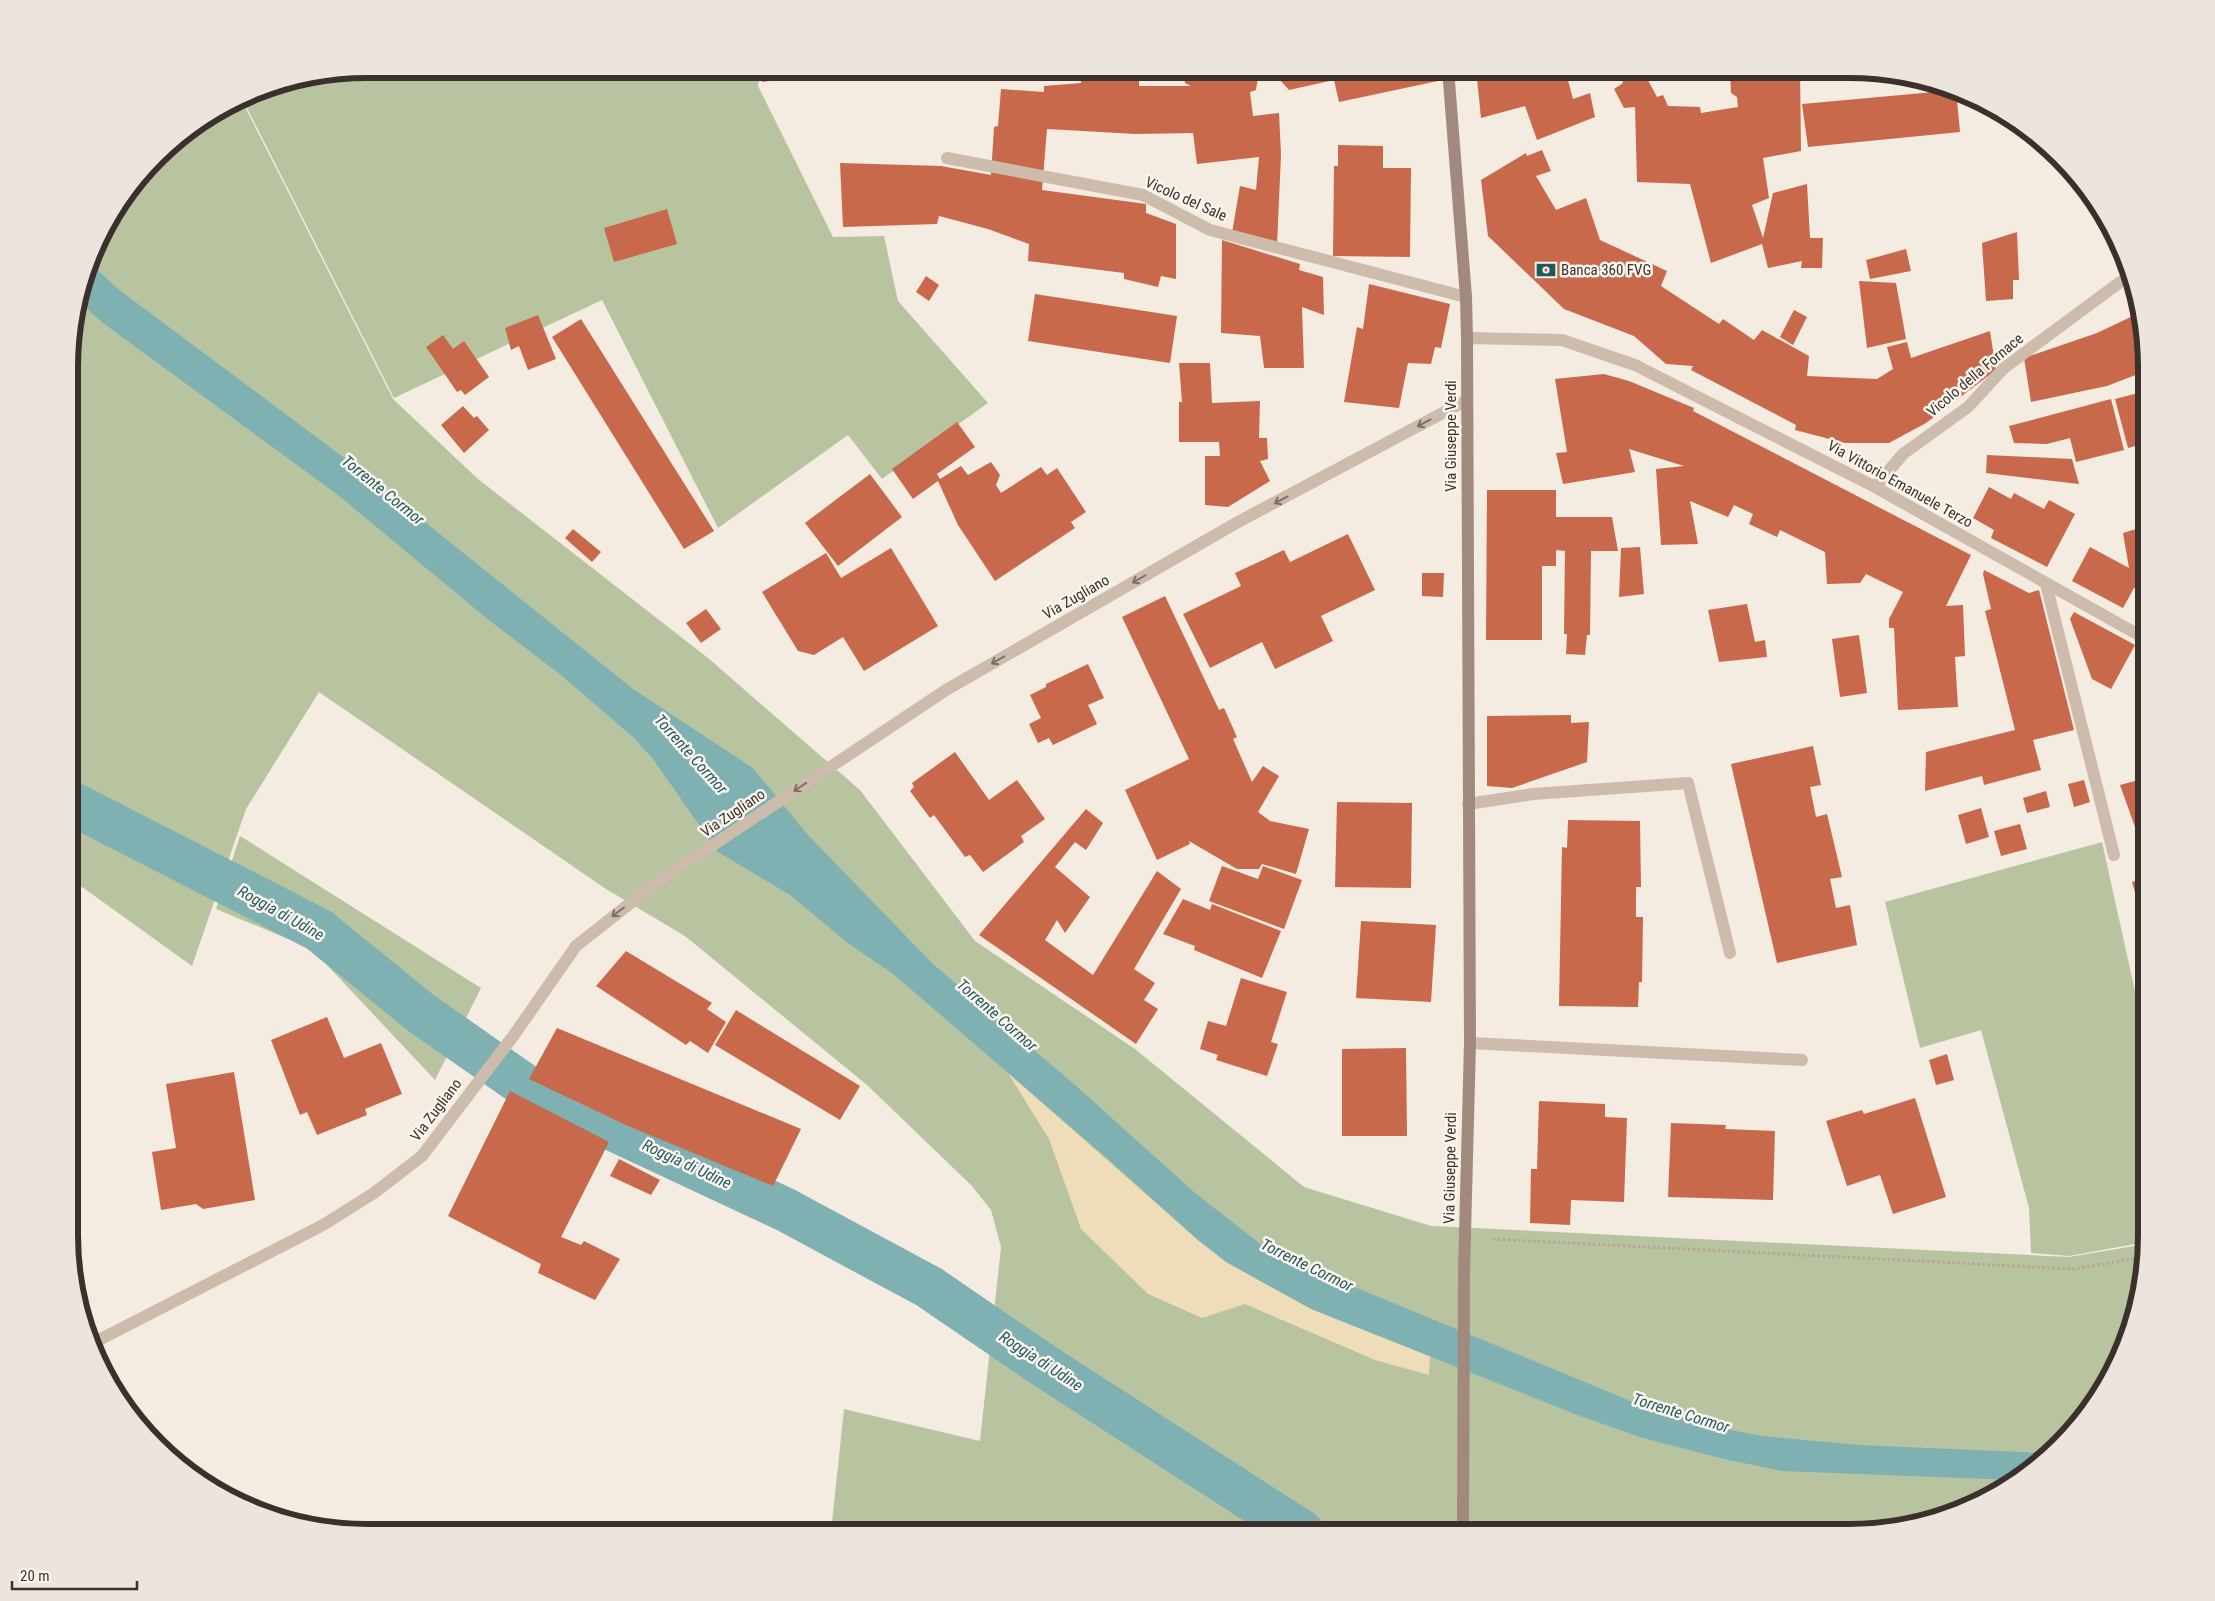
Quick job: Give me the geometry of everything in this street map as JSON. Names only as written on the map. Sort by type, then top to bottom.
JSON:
[{"type":"main road","name":"Via Giuseppe Verdi","points":[[1449,77],[1466,297],[1467,338],[1470,1043],[1464,1272],[1463,1524]]},
{"type":"street","name":"Vicolo del Sale","points":[[947,158],[1143,195],[1210,230],[1466,297]]},
{"type":"street","name":"Vicolo della Fornace","points":[[1875,487],[1903,454],[1968,407],[2004,368],[2124,279]]},
{"type":"street","name":"Via Vittorio Emanuele Terzo","points":[[1467,338],[1562,340],[1635,365],[1875,487],[2138,635]]},
{"type":"street","name":"Via Zugliano","points":[[98,1340],[323,1225],[374,1193],[422,1156],[514,1035],[576,946],[656,883],[946,690],[1238,522],[1467,400]]},
{"type":"street","points":[[2046,584],[2114,856]]},
{"type":"street","points":[[1468,804],[1534,794],[1688,783],[1730,953]]},
{"type":"street","points":[[1470,1043],[1802,1060]]},
{"type":"path","points":[[1465,1237],[2072,1269],[2136,1258]]},
{"type":"green space","points":[[760,77],[758,86],[833,237],[884,236],[898,301],[988,403],[882,479],[848,435],[718,528],[602,300],[394,398],[245,104],[292,87],[348,78]]},
{"type":"green space","points":[[244,105],[393,399],[478,479],[708,658],[860,790],[975,941],[1135,1049],[1304,1187],[1431,1226],[2069,1257],[2137,1245],[2132,1291],[2122,1327],[2099,1379],[2078,1410],[2053,1439],[2024,1464],[1993,1485],[1941,1508],[1905,1518],[1848,1524],[832,1524],[844,1409],[980,1441],[1001,1247],[991,1210],[972,1186],[867,1085],[685,936],[606,889],[319,692],[246,809],[192,966],[77,883],[78,348],[83,310],[93,274],[107,239],[126,206],[149,176],[176,149],[206,126]]},
{"type":"green space","points":[[240,836],[481,988],[435,1080],[312,949],[216,909]]},
{"type":"green space","points":[[2102,842],[2138,1005],[2137,1244],[2069,1256],[2031,1253],[2029,1208],[1981,1030],[1920,1048],[1885,902]]},
{"type":"sand","points":[[1008,1073],[1198,1240],[1253,1277],[1310,1307],[1430,1356],[1429,1375],[1375,1360],[1245,1304],[1202,1318],[1148,1294],[1081,1229],[1049,1139]]},
{"type":"water","name":"Torrente Cormor","points":[[95,268],[118,289],[355,466],[633,689],[753,768],[807,834],[933,964],[1075,1085],[1194,1192],[1264,1247],[1340,1281],[1650,1409],[1725,1429],[1762,1436],[1859,1445],[2038,1453],[2002,1480],[1782,1471],[1724,1459],[1643,1438],[1580,1416],[1311,1309],[1226,1262],[1198,1240],[1109,1160],[892,973],[849,944],[790,895],[718,852],[653,759],[633,737],[562,676],[485,617],[338,495],[103,323],[84,306]]},
{"type":"building","points":[[762,77],[802,77],[762,82]]},
{"type":"building","points":[[1081,77],[1117,77],[1117,79],[1139,80],[1139,86],[1191,86],[1185,83],[1184,77],[1258,77],[1256,90],[1250,92],[1253,116],[1279,113],[1281,155],[1277,245],[1232,233],[1240,186],[1256,190],[1259,157],[1197,164],[1193,133],[1136,134],[1047,129],[1042,190],[1146,204],[1146,213],[1176,224],[1176,279],[1161,276],[1158,287],[1124,279],[1124,273],[1028,261],[1029,244],[988,229],[939,216],[937,224],[843,227],[840,163],[941,166],[991,175],[994,127],[998,126],[1001,89],[1044,92],[1044,86],[1081,83]]},
{"type":"building","points":[[1277,77],[1437,77],[1438,81],[1339,102],[1334,80],[1289,90]]},
{"type":"building","points":[[1477,77],[1567,77],[1573,99],[1590,93],[1595,117],[1537,140],[1525,106],[1481,118]]},
{"type":"building","points":[[1621,77],[1646,77],[1657,97],[1663,95],[1668,106],[1700,107],[1701,113],[1738,107],[1737,97],[1731,93],[1730,77],[1800,77],[1801,151],[1763,158],[1769,198],[1752,205],[1763,238],[1773,193],[1807,184],[1810,238],[1823,238],[1822,268],[1801,268],[1802,261],[1768,268],[1762,244],[1711,263],[1690,184],[1637,182],[1635,107],[1624,108],[1614,89],[1623,83]]},
{"type":"building","points":[[1937,92],[1957,99],[1960,132],[1808,147],[1802,104]]},
{"type":"building","points":[[1338,145],[1383,146],[1383,168],[1411,168],[1410,257],[1333,256],[1334,166],[1338,166]]},
{"type":"building","points":[[1542,150],[1551,171],[1536,176],[1556,210],[1586,198],[1600,240],[1667,271],[1661,286],[1719,324],[1723,319],[1754,340],[1762,330],[1809,356],[1807,376],[1877,379],[1893,369],[1887,347],[1907,342],[1911,358],[1990,331],[1996,370],[1926,423],[1889,443],[1845,443],[1795,430],[1796,425],[1691,370],[1693,366],[1666,364],[1634,336],[1564,309],[1488,236],[1481,180],[1526,153],[1527,156]]},
{"type":"building","points":[[667,209],[677,244],[614,262],[604,228]]},
{"type":"building","points":[[2017,232],[2019,280],[2013,280],[2013,299],[1986,301],[1982,243]]},
{"type":"building","points":[[1222,240],[1300,264],[1299,270],[1323,277],[1324,315],[1302,307],[1304,368],[1264,368],[1260,336],[1221,333]]},
{"type":"building","points":[[1906,249],[1911,271],[1870,279],[1866,260]]},
{"type":"building","points":[[926,276],[939,285],[929,301],[916,292]]},
{"type":"building","points":[[1859,281],[1896,283],[1906,339],[1867,348]]},
{"type":"building","points":[[1369,284],[1450,304],[1441,348],[1435,347],[1431,364],[1408,363],[1399,408],[1344,402],[1357,327],[1363,329]]},
{"type":"building","points":[[1035,294],[1177,316],[1170,363],[1028,341]]},
{"type":"building","points":[[1794,310],[1807,317],[1793,345],[1780,337]]},
{"type":"building","points":[[538,315],[556,359],[528,370],[519,346],[511,350],[505,328]]},
{"type":"building","points":[[2133,316],[2138,374],[2107,386],[2031,402],[2024,358],[2097,333]]},
{"type":"building","points":[[581,319],[714,531],[684,549],[552,337]]},
{"type":"building","points":[[443,335],[453,349],[464,341],[489,377],[465,395],[461,390],[457,392],[426,347]]},
{"type":"building","points":[[1179,363],[1210,363],[1212,403],[1260,401],[1259,438],[1267,438],[1268,459],[1260,461],[1270,481],[1228,507],[1205,505],[1205,456],[1220,456],[1219,442],[1179,442],[1179,402],[1182,402]]},
{"type":"building","points":[[1604,374],[1629,381],[1694,408],[1693,411],[1971,555],[1946,606],[1963,605],[1965,656],[1955,657],[1958,707],[1898,710],[1894,628],[1889,628],[1889,619],[1903,592],[1866,574],[1860,583],[1827,584],[1825,552],[1780,530],[1777,537],[1749,524],[1753,514],[1734,505],[1728,517],[1690,501],[1698,544],[1661,545],[1656,469],[1684,466],[1629,449],[1635,472],[1563,484],[1556,453],[1567,452],[1555,379]]},
{"type":"building","points":[[2138,393],[2138,445],[2128,448],[2115,399]]},
{"type":"building","points":[[2111,399],[2124,450],[2076,462],[2070,438],[2047,444],[2014,443],[2009,426]]},
{"type":"building","points":[[463,406],[474,418],[477,416],[489,430],[464,453],[441,425]]},
{"type":"building","points":[[957,422],[975,447],[937,474],[940,479],[961,466],[968,475],[991,462],[1000,475],[996,485],[1001,493],[1041,467],[1047,475],[1057,468],[1086,512],[1071,522],[1075,528],[995,581],[958,525],[938,481],[913,499],[892,469]]},
{"type":"building","points":[[1987,455],[2072,459],[2079,484],[1986,473]]},
{"type":"building","points":[[870,474],[902,517],[838,566],[805,523]]},
{"type":"building","points":[[1989,487],[2011,499],[2014,493],[2044,509],[2049,500],[2075,514],[2047,567],[1991,538],[1994,530],[1973,518]]},
{"type":"building","points":[[1487,490],[1556,490],[1556,517],[1612,517],[1618,551],[1591,551],[1590,635],[1587,635],[1585,655],[1566,654],[1567,634],[1564,634],[1565,551],[1556,550],[1556,566],[1542,566],[1542,640],[1486,640]]},
{"type":"building","points":[[2138,528],[2138,587],[2134,588],[2123,608],[2072,581],[2090,547],[2129,568],[2123,533]]},
{"type":"building","points":[[573,529],[601,552],[592,562],[565,538]]},
{"type":"building","points":[[1348,534],[1375,590],[1321,616],[1333,641],[1275,669],[1262,642],[1210,668],[1183,614],[1241,586],[1235,573],[1284,550],[1290,562]]},
{"type":"building","points":[[1640,547],[1644,594],[1619,597],[1621,548]]},
{"type":"building","points":[[891,548],[938,626],[864,671],[843,637],[814,655],[798,651],[762,592],[826,553],[841,578]]},
{"type":"building","points":[[1984,570],[2029,593],[2039,590],[2074,730],[2033,740],[2041,770],[1984,785],[1982,776],[1925,791],[1926,752],[2015,730],[1985,611],[1991,609],[1983,574]]},
{"type":"building","points":[[1422,573],[1444,573],[1443,597],[1422,596]]},
{"type":"building","points":[[1165,596],[1219,710],[1224,708],[1237,737],[1233,739],[1252,782],[1263,766],[1279,776],[1258,812],[1270,821],[1309,829],[1296,874],[1262,864],[1259,869],[1237,869],[1189,841],[1190,844],[1157,860],[1125,790],[1189,759],[1122,617]]},
{"type":"building","points":[[1747,604],[1755,642],[1765,640],[1767,657],[1719,662],[1708,610]]},
{"type":"building","points":[[706,609],[721,629],[701,643],[686,623]]},
{"type":"building","points":[[2074,612],[2135,645],[2111,689],[2092,679],[2070,619]]},
{"type":"building","points":[[1859,635],[1867,693],[1840,697],[1832,639]]},
{"type":"building","points":[[1088,664],[1104,698],[1088,705],[1097,724],[1053,745],[1049,738],[1038,743],[1029,724],[1041,718],[1030,695],[1046,687],[1046,684]]},
{"type":"building","points":[[1571,715],[1571,723],[1589,722],[1587,762],[1512,788],[1487,786],[1487,716]]},
{"type":"building","points":[[1813,746],[1821,785],[1810,787],[1816,817],[1827,814],[1842,877],[1830,879],[1836,908],[1850,905],[1857,945],[1777,963],[1731,764]]},
{"type":"building","points":[[955,752],[989,800],[1017,780],[1045,819],[1021,836],[1024,842],[983,872],[970,855],[965,857],[934,815],[930,818],[910,791],[914,787],[912,783]]},
{"type":"building","points":[[2084,780],[2090,802],[2074,807],[2068,784]]},
{"type":"building","points":[[2138,780],[2138,835],[2120,785]]},
{"type":"building","points":[[2046,791],[2050,807],[2027,813],[2023,798]]},
{"type":"building","points":[[1337,802],[1412,803],[1411,888],[1335,887]]},
{"type":"building","points":[[1981,808],[1989,837],[1966,844],[1958,815]]},
{"type":"building","points":[[1086,809],[1103,823],[1086,850],[1075,842],[1055,867],[1090,897],[1065,933],[1057,920],[1045,940],[1093,975],[1157,871],[1181,889],[1134,969],[1155,983],[1144,1000],[1158,1009],[1136,1044],[979,935]]},
{"type":"building","points":[[1568,820],[1640,821],[1641,887],[1636,887],[1636,917],[1643,917],[1642,982],[1639,982],[1638,1007],[1559,1006],[1562,847],[1567,848]]},
{"type":"building","points":[[2020,824],[2027,849],[2001,856],[1994,831]]},
{"type":"building","points":[[1222,866],[1258,879],[1263,866],[1302,880],[1284,929],[1209,901]]},
{"type":"building","points":[[2138,880],[2138,902],[2132,882]]},
{"type":"building","points":[[1183,899],[1210,910],[1212,904],[1281,931],[1262,978],[1194,950],[1195,946],[1163,934]]},
{"type":"building","points":[[1361,921],[1436,925],[1431,1002],[1356,998]]},
{"type":"building","points":[[626,951],[712,1003],[707,1009],[726,1022],[708,1053],[690,1041],[686,1045],[596,986]]},
{"type":"building","points":[[1241,978],[1287,992],[1271,1042],[1278,1044],[1267,1076],[1216,1060],[1218,1055],[1200,1049],[1208,1021],[1226,1026]]},
{"type":"building","points":[[736,1010],[860,1086],[840,1120],[715,1045]]},
{"type":"building","points":[[327,1017],[344,1058],[381,1043],[402,1094],[365,1109],[367,1115],[317,1135],[307,1112],[300,1115],[271,1040]]},
{"type":"building","points":[[557,1028],[801,1129],[773,1186],[628,1126],[529,1079]]},
{"type":"building","points":[[1406,1048],[1407,1136],[1342,1136],[1342,1049]]},
{"type":"building","points":[[1947,1054],[1954,1080],[1936,1085],[1929,1060]]},
{"type":"building","points":[[234,1072],[255,1200],[203,1209],[196,1204],[161,1210],[152,1152],[176,1148],[166,1084]]},
{"type":"building","points":[[510,1091],[609,1142],[561,1237],[581,1245],[584,1241],[620,1259],[595,1300],[538,1273],[541,1264],[448,1216]]},
{"type":"building","points":[[1915,1098],[1946,1197],[1893,1214],[1880,1175],[1847,1186],[1826,1121],[1862,1110],[1864,1114]]},
{"type":"building","points":[[1539,1101],[1605,1104],[1605,1117],[1627,1118],[1624,1202],[1571,1200],[1570,1225],[1530,1223],[1531,1169],[1537,1169]]},
{"type":"building","points":[[1671,1123],[1726,1125],[1725,1129],[1775,1131],[1773,1200],[1668,1197]]},
{"type":"building","points":[[619,1159],[660,1180],[651,1195],[610,1176]]},
{"type":"waterway","name":"Roggia di Udine","points":[[77,806],[319,930],[421,1013],[534,1092],[786,1210],[929,1287],[1043,1365],[1290,1524]]},
{"type":"place","name":"Banca 360 FVG","points":[[1546,270]]}]
